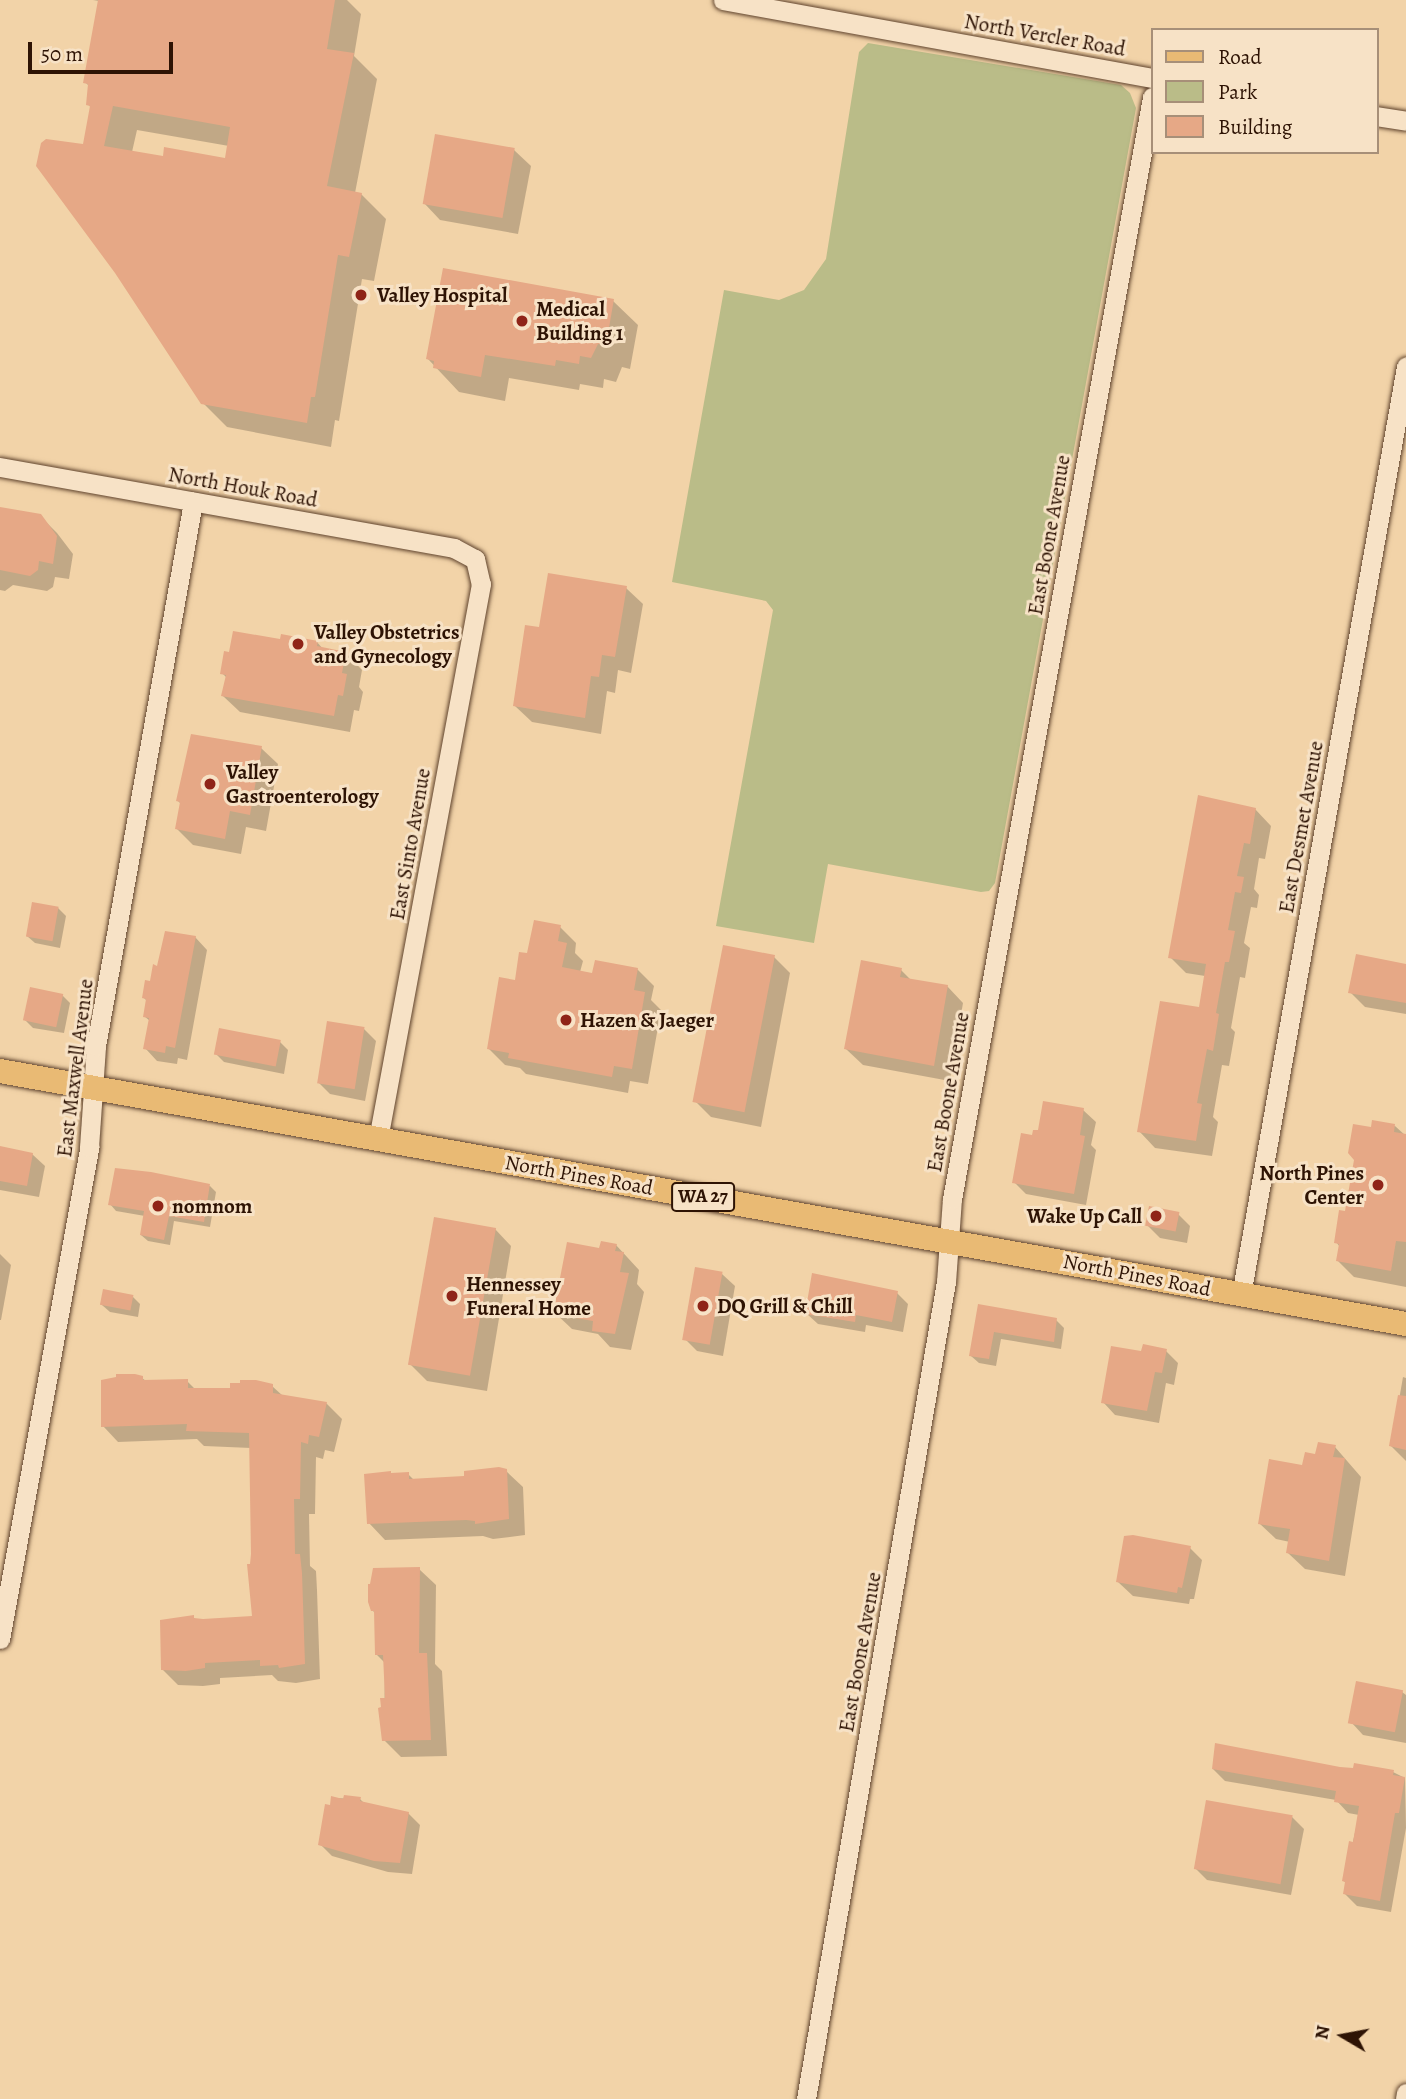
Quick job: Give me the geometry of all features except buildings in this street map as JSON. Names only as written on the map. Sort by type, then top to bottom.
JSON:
[{"type":"main road","name":"North Pines Road","points":[[0,1071],[1406,1324]]},
{"type":"street","name":"North Vercler Road","points":[[723,0],[1150,78]]},
{"type":"street","name":"East Boone Avenue","points":[[806,2099],[946,1282],[956,1174],[1150,108]]},
{"type":"street","points":[[1378,116],[1406,121]]},
{"type":"street","name":"East Desmet Avenue","points":[[1241,1295],[1406,367]]},
{"type":"street","name":"North Houk Road","points":[[0,467],[454,548],[475,559]]},
{"type":"street","name":"East Maxwell Avenue","points":[[0,1639],[89,1147],[96,1046],[193,502]]},
{"type":"street","name":"East Sinto Avenue","points":[[378,1139],[481,584],[475,559]]},
{"type":"street","points":[[1405,2099],[1406,2093]]},
{"type":"green space","points":[[868,43],[1121,85],[1130,93],[1136,108],[995,883],[989,891],[981,892],[828,864],[814,943],[716,926],[773,610],[766,601],[672,582],[724,290],[779,300],[804,290],[826,259],[859,52]]},
{"type":"place","name":"Valley Hospital","points":[[361,295]]},
{"type":"place","name":"Medical Building 1","points":[[522,321]]},
{"type":"place","name":"Valley Obstetrics and Gynecology","points":[[298,644]]},
{"type":"place","name":"Valley Gastroenterology","points":[[210,784]]},
{"type":"place","name":"Hazen & Jaeger","points":[[566,1020]]},
{"type":"place","name":"North Pines Center","points":[[1378,1185]]},
{"type":"place","name":"nomnom","points":[[158,1206]]},
{"type":"place","name":"Wake Up Call","points":[[1156,1216]]},
{"type":"place","name":"Hennessey Funeral Home","points":[[452,1296]]},
{"type":"place","name":"DQ Grill & Chill","points":[[703,1306]]}]
